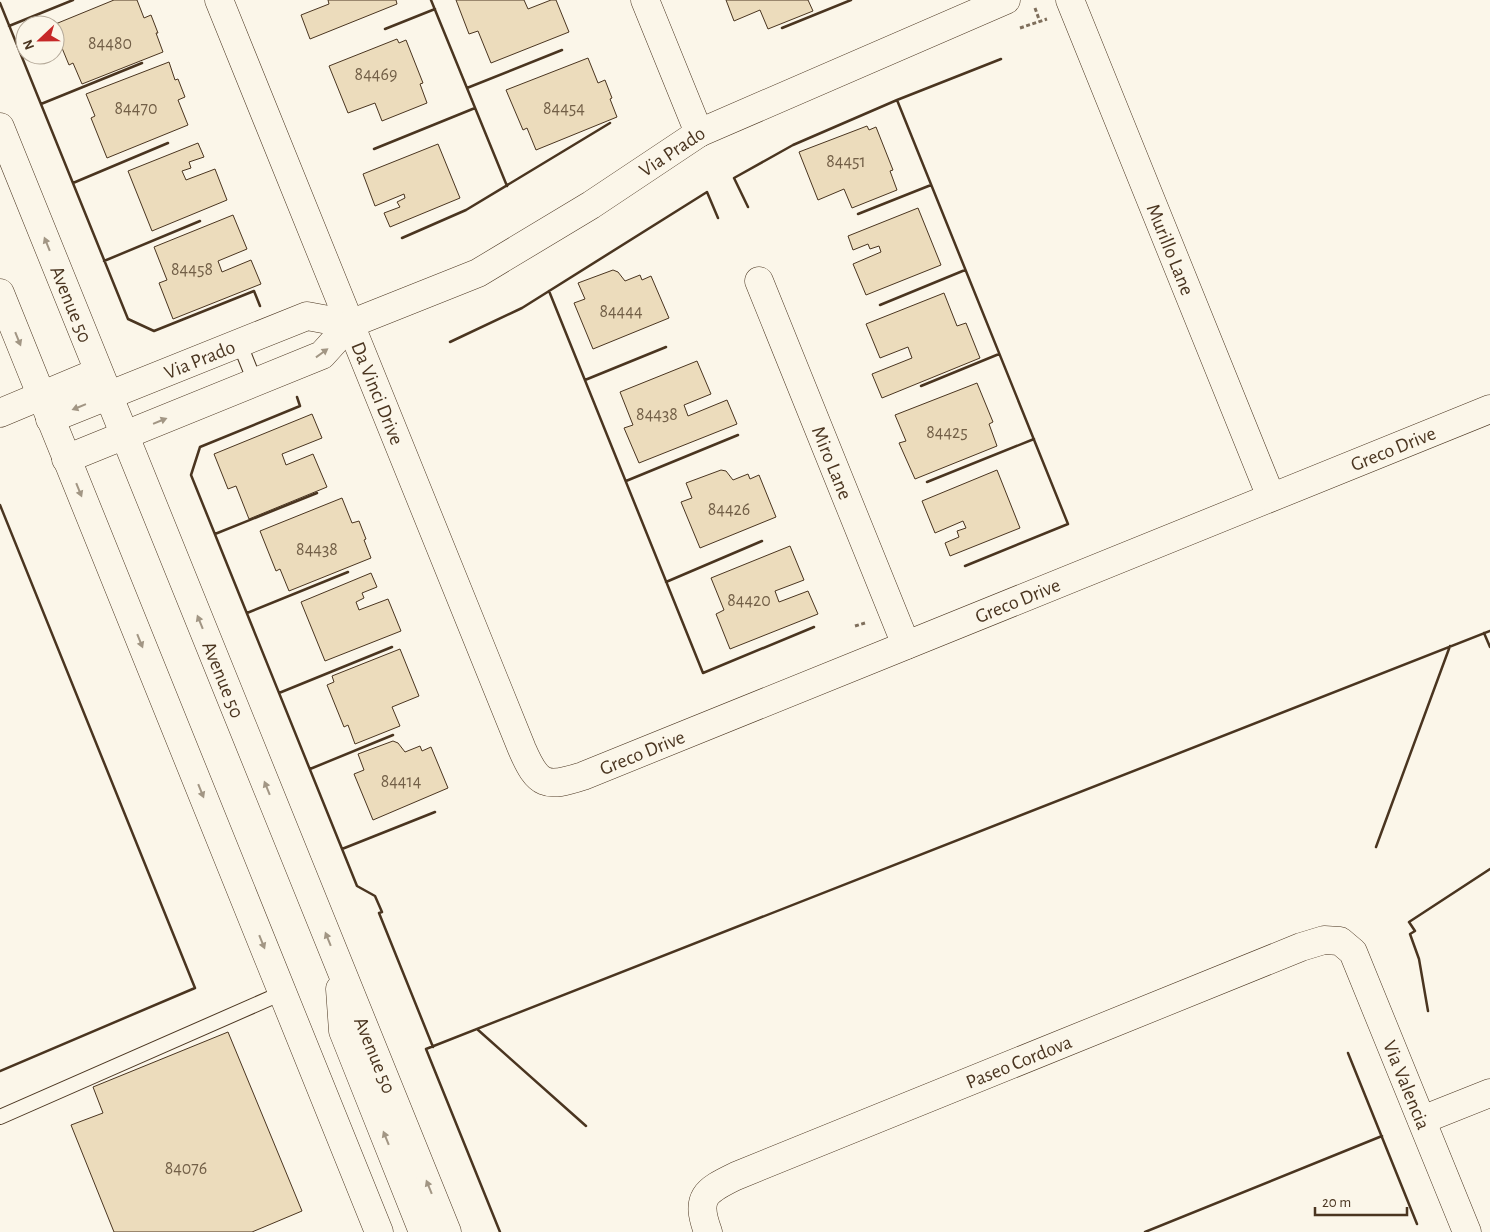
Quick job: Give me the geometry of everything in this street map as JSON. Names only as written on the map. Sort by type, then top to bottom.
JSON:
[{"type":"street","name":"Da Vinci Drive","points":[[219,0],[522,749],[531,770],[544,782]]},
{"type":"street","points":[[645,0],[699,133]]},
{"type":"street","name":"Via Prado","points":[[66,458],[322,355],[350,324],[478,273],[591,205],[699,133],[1006,0]]},
{"type":"street","name":"Murillo Lane","points":[[1070,0],[1271,498]]},
{"type":"street","name":"Avenue 50","points":[[0,127],[447,1232]]},
{"type":"street","name":"Miro Lane","points":[[759,280],[906,645]]},
{"type":"street","points":[[0,293],[379,1232]]},
{"type":"street","name":"Via Prado","points":[[0,413],[46,408],[103,384],[239,342],[306,316],[350,324]]},
{"type":"street","name":"Greco Drive","points":[[544,782],[560,783],[583,776],[1490,409]]},
{"type":"street","name":"Paseo Cordova","points":[[708,1232],[702,1216],[703,1198],[714,1186],[1301,947],[1324,940],[1340,941]]},
{"type":"street","name":"Via Valencia","points":[[1340,941],[1353,952],[1467,1232]]},
{"type":"street","points":[[339,965],[343,1031],[423,1232]]},
{"type":"street","points":[[1422,1120],[1490,1093]]},
{"type":"lane","points":[[239,342],[256,382]]},
{"type":"lane","points":[[0,1117],[282,993]]},
{"type":"path","points":[[1012,31],[1040,22]]},
{"type":"building","points":[[114,0],[137,0],[144,18],[151,15],[163,52],[82,84],[73,63],[69,65],[65,55],[65,20]]},
{"type":"building","points":[[328,0],[396,0],[397,4],[310,39],[301,15],[329,4]]},
{"type":"building","points":[[456,0],[524,0],[528,9],[551,0],[556,0],[569,32],[491,63],[478,31],[469,34]]},
{"type":"building","points":[[726,0],[808,0],[813,11],[768,29],[760,10],[734,21]]},
{"type":"building","points":[[397,39],[399,43],[406,40],[423,83],[420,84],[427,103],[382,121],[375,103],[348,113],[329,66]]},
{"type":"building","points":[[588,58],[598,83],[605,80],[617,117],[536,150],[527,128],[523,130],[506,90]]},
{"type":"building","points":[[169,62],[175,80],[178,79],[185,97],[178,100],[188,125],[107,158],[91,118],[95,116],[86,94]]},
{"type":"building","points":[[867,126],[869,130],[876,127],[893,170],[890,171],[897,190],[852,208],[844,189],[818,200],[799,152]]},
{"type":"building","points":[[198,143],[204,157],[189,162],[191,168],[182,171],[186,180],[215,169],[227,200],[152,231],[128,171]]},
{"type":"building","points":[[438,144],[460,198],[390,227],[384,213],[400,207],[397,202],[405,198],[404,194],[375,206],[363,174]]},
{"type":"building","points":[[918,208],[941,265],[866,295],[853,264],[881,252],[879,246],[870,249],[868,244],[853,250],[848,236]]},
{"type":"building","points":[[233,215],[247,249],[218,261],[222,272],[251,260],[261,284],[173,319],[159,283],[167,280],[154,247]]},
{"type":"building","points":[[613,270],[618,272],[625,281],[640,275],[642,280],[651,276],[669,318],[593,349],[574,303],[585,299],[578,283]]},
{"type":"building","points":[[944,293],[957,326],[966,323],[980,358],[882,398],[872,374],[912,358],[908,347],[880,358],[866,324]]},
{"type":"building","points":[[697,361],[711,394],[684,405],[688,416],[727,400],[737,424],[639,463],[624,428],[633,425],[620,392]]},
{"type":"building","points":[[977,383],[993,422],[989,424],[997,446],[915,479],[899,443],[906,441],[895,415]]},
{"type":"building","points":[[312,414],[322,438],[282,454],[286,465],[313,454],[327,487],[249,519],[236,486],[228,489],[214,454]]},
{"type":"building","points":[[721,470],[726,471],[733,480],[748,474],[750,479],[759,475],[776,517],[700,548],[681,502],[692,498],[686,483]]},
{"type":"building","points":[[997,470],[1020,528],[950,556],[945,543],[959,537],[957,531],[966,528],[963,521],[935,533],[922,501]]},
{"type":"building","points":[[342,498],[352,523],[359,521],[371,558],[289,591],[280,569],[276,571],[260,531]]},
{"type":"building","points":[[790,546],[804,580],[775,591],[779,602],[808,591],[818,614],[730,649],[716,614],[724,610],[711,578]]},
{"type":"building","points":[[371,573],[377,587],[362,593],[364,598],[356,602],[359,610],[388,599],[401,631],[325,661],[301,602]]},
{"type":"building","points":[[400,649],[419,696],[392,707],[400,726],[355,744],[348,725],[344,727],[327,685],[334,682],[332,676]]},
{"type":"building","points":[[393,741],[398,743],[405,752],[420,746],[422,751],[431,747],[448,788],[373,820],[354,774],[364,770],[358,754]]},
{"type":"building","points":[[228,1032],[302,1211],[252,1232],[114,1232],[71,1125],[103,1113],[93,1087]]},
{"type":"wall","points":[[9,26],[73,0]]},
{"type":"wall","points":[[431,0],[507,186]]},
{"type":"wall","points":[[782,28],[851,0]]},
{"type":"wall","points":[[0,3],[128,319],[154,331],[254,291],[260,306]]},
{"type":"wall","points":[[385,29],[435,9]]},
{"type":"wall","points":[[467,88],[562,50]]},
{"type":"wall","points":[[748,207],[734,178],[793,145],[897,100],[1001,59]]},
{"type":"wall","points":[[41,104],[142,63]]},
{"type":"wall","points":[[897,100],[1068,524],[965,566]]},
{"type":"wall","points":[[374,149],[475,108]]},
{"type":"wall","points":[[402,238],[466,210],[610,123]]},
{"type":"wall","points":[[73,183],[168,143]]},
{"type":"wall","points":[[858,214],[931,185]]},
{"type":"wall","points":[[450,342],[522,308],[707,192],[718,218]]},
{"type":"wall","points":[[104,261],[200,221]]},
{"type":"wall","points":[[880,305],[965,270]]},
{"type":"wall","points":[[549,291],[703,673],[814,627]]},
{"type":"wall","points":[[585,380],[666,347]]},
{"type":"wall","points":[[921,386],[999,354]]},
{"type":"wall","points":[[297,397],[300,406],[200,447],[191,475],[357,886],[375,896],[382,912],[379,913],[433,1047]]},
{"type":"wall","points":[[626,481],[738,435]]},
{"type":"wall","points":[[927,482],[1034,439]]},
{"type":"wall","points":[[215,534],[317,493]]},
{"type":"wall","points":[[0,505],[195,988],[0,1071]]},
{"type":"wall","points":[[666,582],[762,541]]},
{"type":"wall","points":[[247,613],[348,572]]},
{"type":"wall","points":[[500,1232],[426,1049],[1490,631]]},
{"type":"wall","points":[[1484,633],[1490,647]]},
{"type":"wall","points":[[1376,847],[1450,646]]},
{"type":"wall","points":[[279,693],[392,647]]},
{"type":"wall","points":[[310,769],[393,735]]},
{"type":"wall","points":[[342,849],[435,812]]},
{"type":"wall","points":[[1428,1011],[1419,959],[1410,934],[1415,931],[1409,922],[1490,869]]},
{"type":"wall","points":[[477,1029],[586,1126]]},
{"type":"wall","points":[[1348,1053],[1417,1224]]},
{"type":"wall","points":[[1145,1232],[1382,1136]]}]
